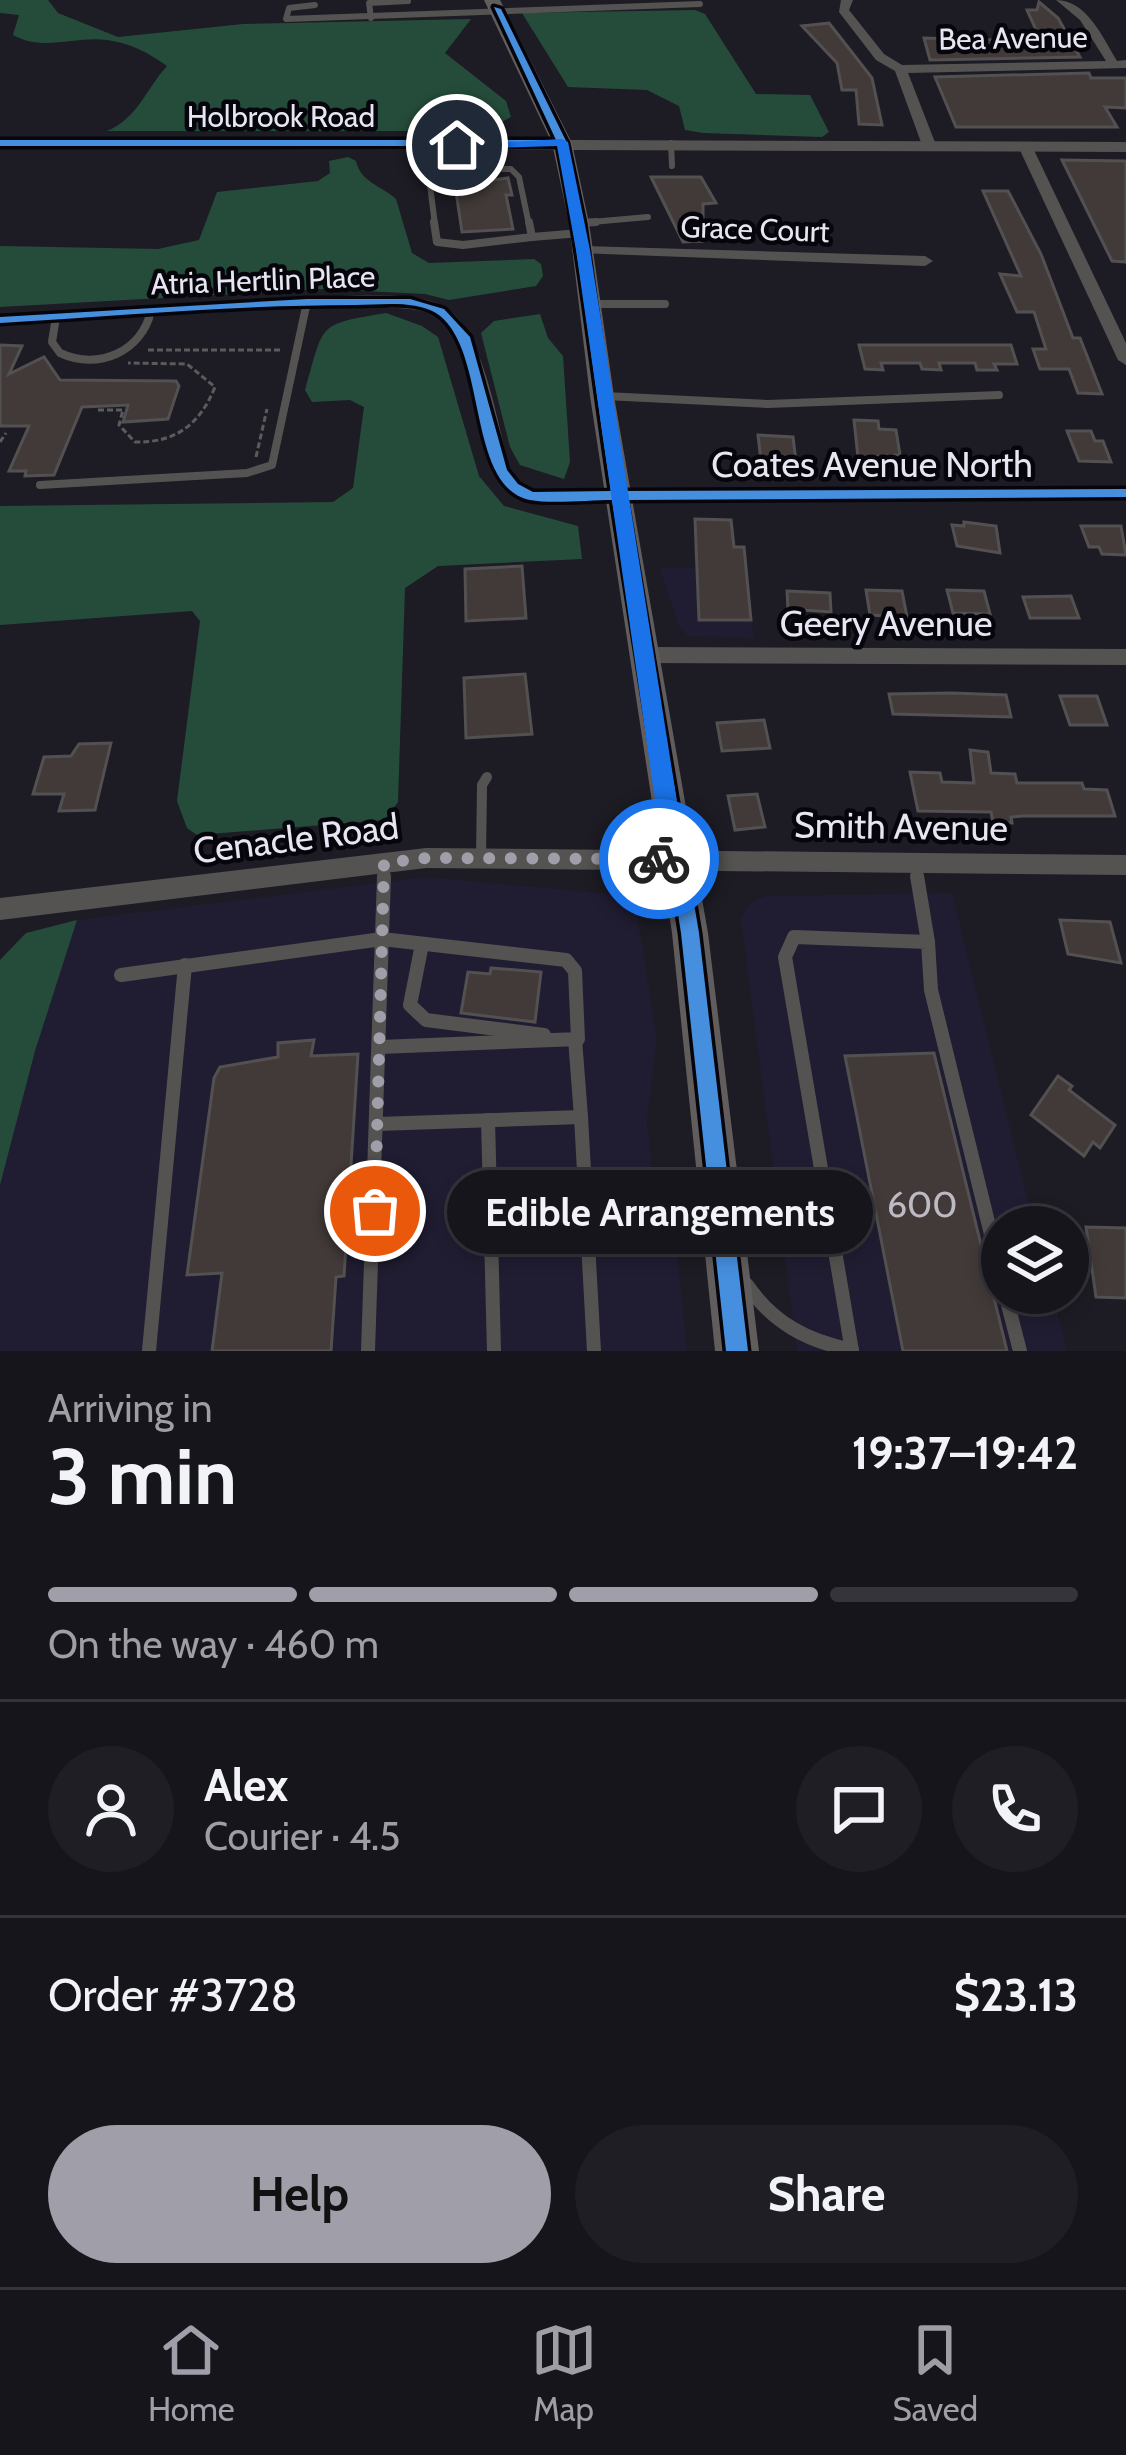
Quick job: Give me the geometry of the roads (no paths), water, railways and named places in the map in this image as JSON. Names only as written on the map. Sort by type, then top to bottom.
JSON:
[{"type":"main road","points":[[498,4],[562,142],[581,236],[602,396],[690,933],[737,1351]]},
{"type":"street","points":[[847,0],[843,10],[847,18],[880,57],[900,68],[929,145]]},
{"type":"street","points":[[1062,0],[1084,18],[1119,64]]},
{"type":"street","name":"Bea Avenue","points":[[900,68],[1119,64]]},
{"type":"street","name":"Holbrook Road","points":[[0,143],[1126,147]]},
{"type":"street","points":[[1025,146],[1126,360]]},
{"type":"street","name":"Grace Court","points":[[581,236],[925,261]]},
{"type":"street","name":"Atria Hertlin Place","points":[[0,320],[307,302],[410,302],[440,311],[464,337],[501,471],[513,487],[531,496],[619,498]]},
{"type":"street","name":"Coates Avenue North","points":[[619,498],[1126,493]]},
{"type":"street","name":"Geery Avenue","points":[[646,655],[1126,657]]},
{"type":"street","name":"Cenacle Road","points":[[0,909],[384,863],[481,858],[675,859]]},
{"type":"street","name":"Smith Avenue","points":[[675,859],[1126,865]]},
{"type":"lane","points":[[371,17],[369,3],[408,1]]},
{"type":"lane","points":[[315,4],[289,8],[286,19],[371,17],[498,4],[700,4]]},
{"type":"lane","points":[[671,143],[673,166]]},
{"type":"lane","points":[[432,146],[428,169],[437,242],[463,245],[581,236],[648,217]]},
{"type":"lane","points":[[428,169],[511,169],[519,177],[532,237]]},
{"type":"lane","name":"Atria Hertlin Place","points":[[40,485],[247,472],[272,465],[307,302]]},
{"type":"lane","points":[[590,304],[665,304]]},
{"type":"lane","points":[[56,317],[51,340],[55,348],[64,355],[98,358],[129,348],[143,337],[151,311]]},
{"type":"lane","points":[[602,396],[768,404],[999,395]]},
{"type":"lane","points":[[481,858],[480,803],[488,777]]},
{"type":"lane","points":[[914,862],[931,989],[984,1206]]},
{"type":"lane","points":[[368,1351],[384,863]]},
{"type":"lane","points":[[723,1228],[756,1300],[816,1345],[852,1351],[785,957],[794,937],[804,935],[928,942]]},
{"type":"lane","points":[[121,975],[382,940],[566,960],[575,971],[594,1351]]},
{"type":"lane","points":[[422,944],[410,1005],[415,1014],[426,1020],[578,1039]]},
{"type":"lane","points":[[149,1351],[185,965]]},
{"type":"lane","points":[[380,1047],[578,1039]]},
{"type":"lane","points":[[378,1124],[581,1117]]},
{"type":"lane","points":[[488,1120],[494,1351]]},
{"type":"lane","points":[[1010,1314],[1020,1351]]},
{"type":"place","name":"Edible Arrangements","points":[[375,1211]]}]
